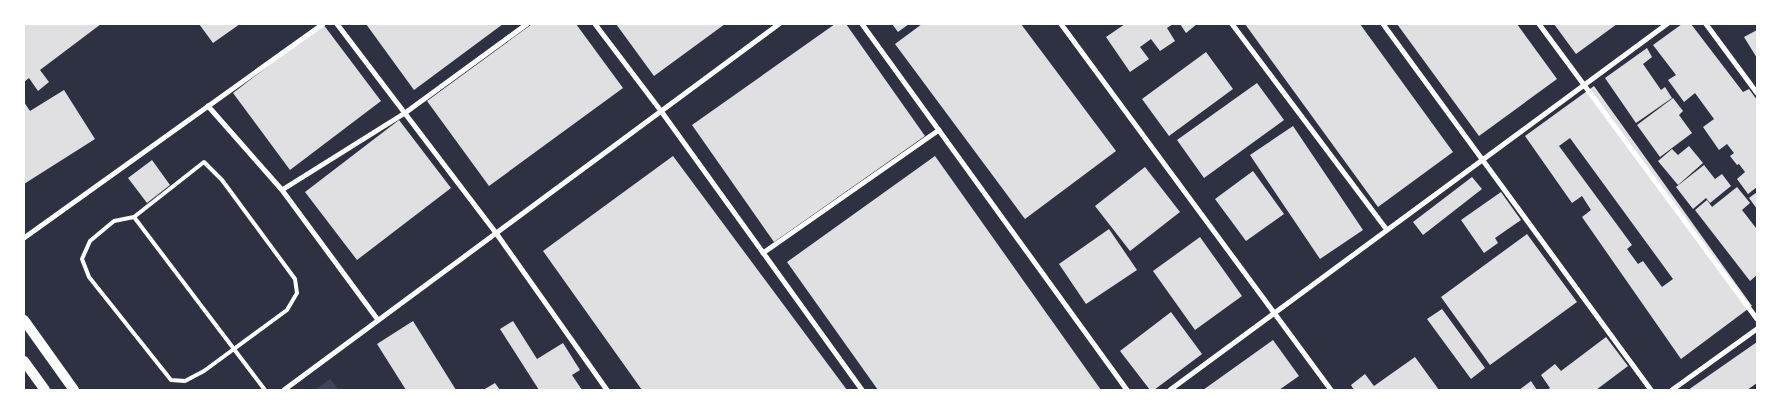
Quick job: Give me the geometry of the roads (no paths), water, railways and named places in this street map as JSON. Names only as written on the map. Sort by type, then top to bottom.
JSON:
[{"type":"main road","points":[[24,320],[74,390]]},
{"type":"main road","points":[[24,361],[46,390]]},
{"type":"street","points":[[24,238],[323,24]]},
{"type":"street","points":[[337,24],[496,233],[607,390]]},
{"type":"street","points":[[282,190],[405,113],[527,24]]},
{"type":"street","points":[[595,24],[661,111],[862,390]]},
{"type":"street","points":[[284,390],[779,24]]},
{"type":"street","points":[[862,24],[1127,390]]},
{"type":"street","points":[[1061,24],[1330,390]]},
{"type":"street","points":[[1232,24],[1387,230]]},
{"type":"street","points":[[1383,24],[1650,390]]},
{"type":"street","points":[[1540,24],[1583,85],[1757,319]]},
{"type":"street","points":[[1170,390],[1667,24]]},
{"type":"street","points":[[1706,24],[1757,92]]},
{"type":"street","points":[[208,106],[282,190],[378,320]]},
{"type":"street","points":[[763,253],[939,130]]},
{"type":"street","points":[[1672,390],[1757,329]]},
{"type":"lane","points":[[204,162],[222,180],[295,279],[297,293],[287,310],[198,374],[185,381],[171,380],[89,277],[82,259],[90,240],[114,221],[134,217],[204,162]]},
{"type":"lane","points":[[134,217],[215,323],[232,349],[265,390]]}]
